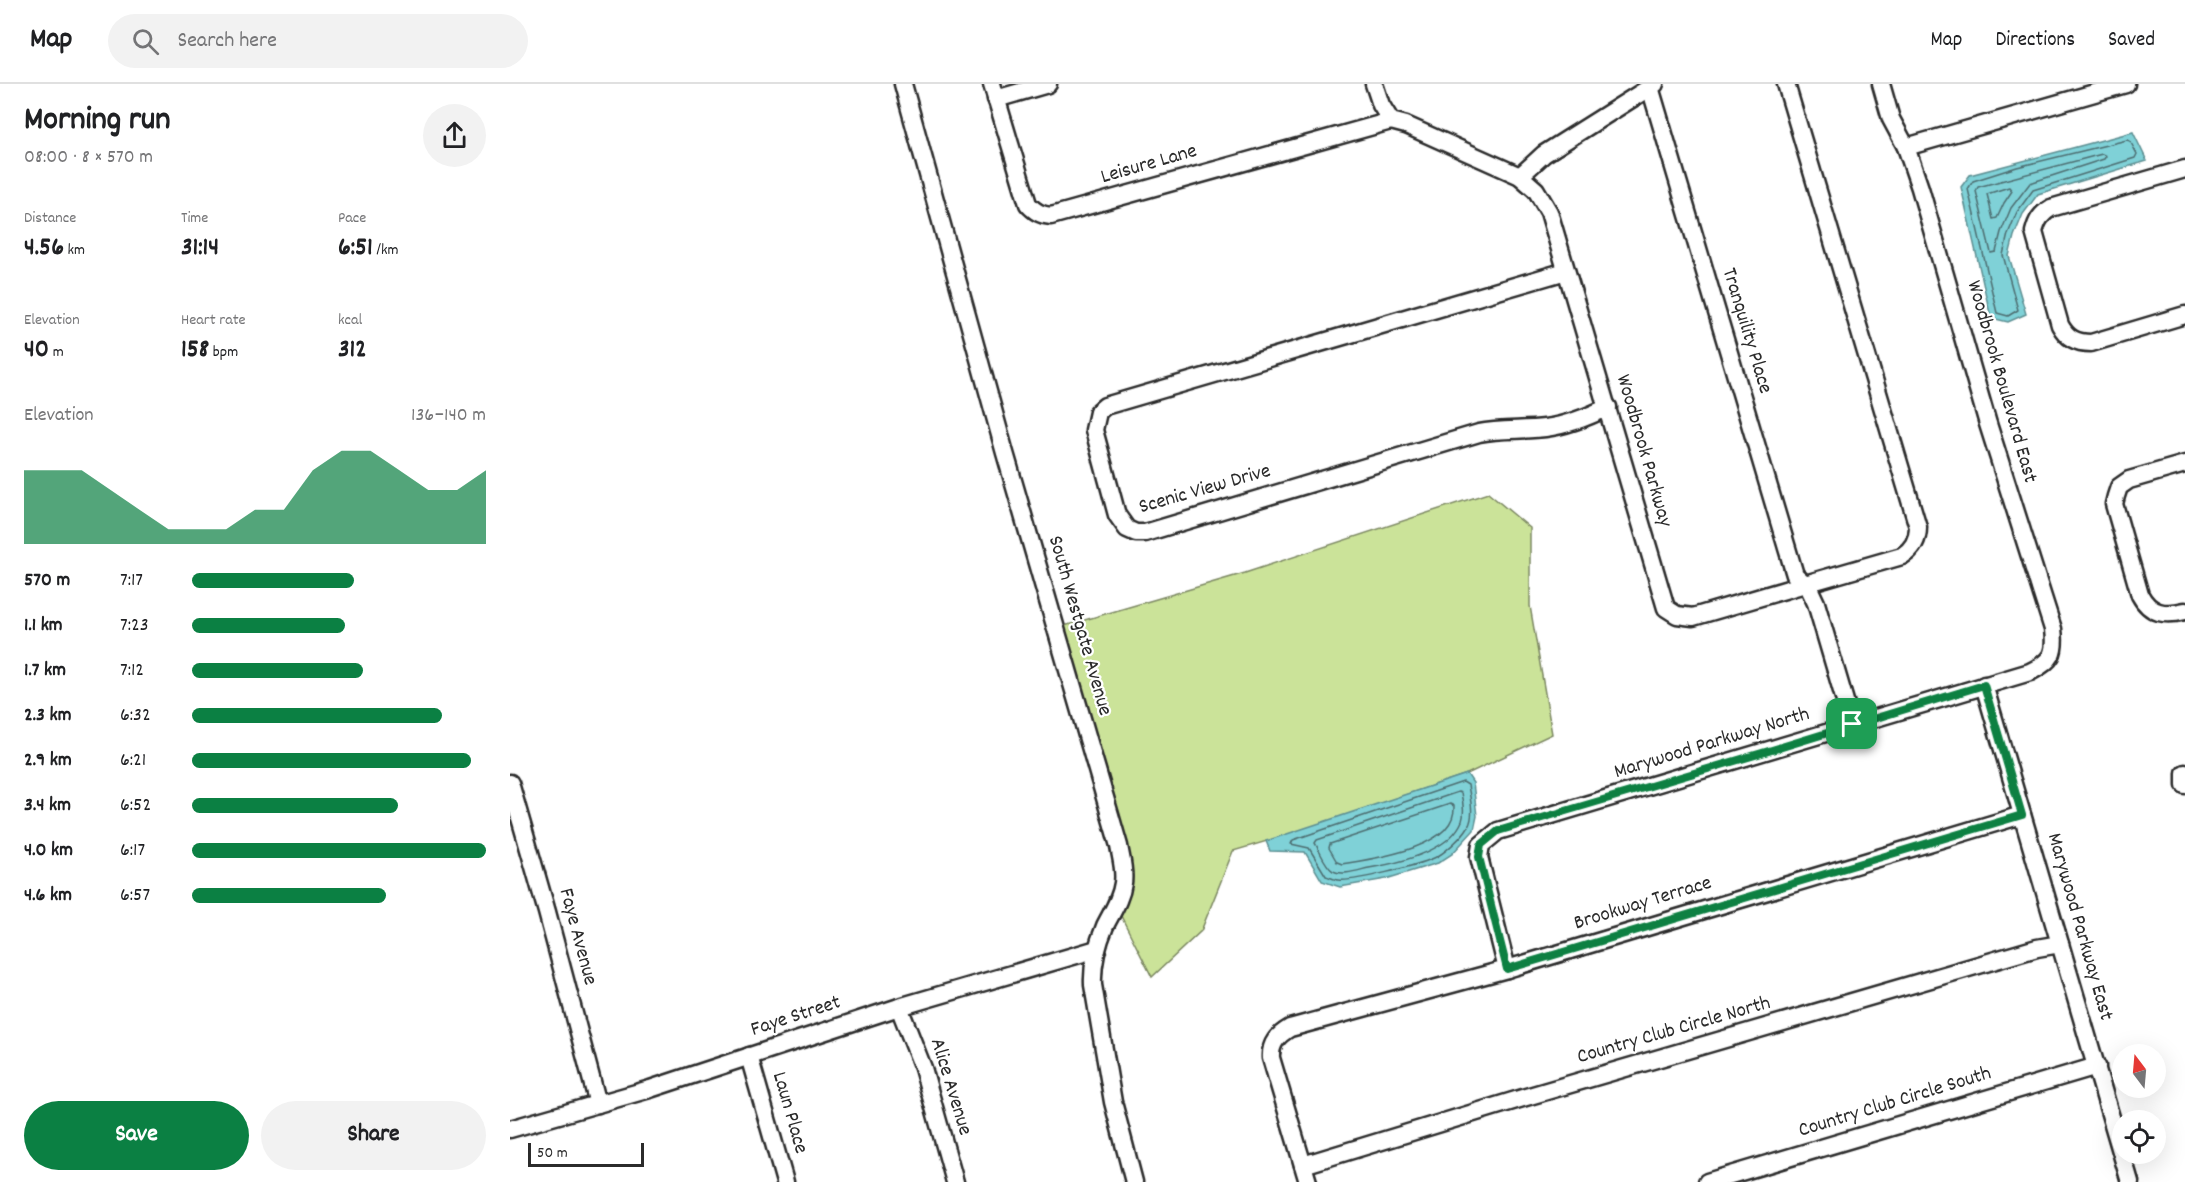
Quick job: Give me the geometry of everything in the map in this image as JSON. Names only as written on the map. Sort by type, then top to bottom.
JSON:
[{"type":"street","name":"South Westgate Avenue","points":[[903,84],[1005,453],[1119,846],[1123,884],[1117,905],[1105,927],[1097,949],[1093,968],[1095,1002],[1113,1102],[1134,1182]]},
{"type":"street","points":[[994,92],[1048,84]]},
{"type":"street","points":[[1374,84],[1381,105],[1391,121]]},
{"type":"street","name":"Woodbrook Parkway","points":[[1391,121],[1406,125],[1520,176],[1536,190],[1549,212],[1666,608],[1677,615],[1693,617],[1902,556],[1910,551],[1915,542],[1918,526],[1786,84]]},
{"type":"street","name":"Woodbrook Boulevard East","points":[[1881,84],[1891,119],[1906,147],[1938,248],[1988,424],[2053,630]]},
{"type":"street","points":[[1906,147],[2126,84]]},
{"type":"street","points":[[1520,176],[1544,154],[1652,86]]},
{"type":"street","name":"Tranquility Place","points":[[1652,86],[1795,575],[1805,584]]},
{"type":"street","name":"Leisure Lane","points":[[994,92],[1028,204],[1039,214],[1052,216],[1391,121]]},
{"type":"street","points":[[2185,169],[2051,208],[2036,222],[2034,232],[2060,325],[2064,333],[2079,343],[2091,343],[2185,315]]},
{"type":"street","name":"Scenic View Drive","points":[[1566,271],[1105,406],[1098,412],[1094,430],[1117,515],[1127,529],[1136,533],[1146,532],[1479,433],[1493,430],[1543,429],[1563,425],[1608,407]]},
{"type":"street","points":[[2185,464],[2129,480],[2120,487],[2114,504],[2144,604],[2153,611],[2163,614],[2185,611]]},
{"type":"street","points":[[1805,584],[1816,603],[1852,724]]},
{"type":"street","name":"Marywood Parkway North","points":[[1507,969],[1479,857],[1481,845],[1498,831],[2030,672],[2046,664],[2052,655],[2055,642],[2053,630]]},
{"type":"street","name":"Marywood Parkway East","points":[[1984,685],[2130,1182]]},
{"type":"street","points":[[2185,773],[2185,785]]},
{"type":"street","name":"Faye Avenue","points":[[510,783],[598,1104]]},
{"type":"street","name":"Brookway Terrace","points":[[1303,1165],[1270,1049],[1278,1037],[1290,1028],[1507,969],[2022,815]]},
{"type":"street","name":"Country Club Circle North","points":[[1303,1165],[1583,1081],[2060,944]]},
{"type":"street","name":"Faye Street","points":[[510,1129],[598,1104],[899,1007],[1097,949]]},
{"type":"street","name":"Alice Avenue","points":[[899,1007],[923,1068],[955,1182]]},
{"type":"street","name":"Laun Place","points":[[749,1056],[785,1182]]},
{"type":"street","name":"Country Club Circle South","points":[[1707,1182],[2097,1066]]},
{"type":"street","points":[[1303,1165],[1308,1182]]},
{"type":"green space","points":[[1488,493],[1530,528],[1530,606],[1552,734],[1467,774],[1291,834],[1233,851],[1201,931],[1152,977],[1121,916],[1131,885],[1127,845],[1064,626],[1245,573]]},
{"type":"water","points":[[2133,132],[2147,161],[2038,194],[2023,214],[2009,256],[2026,314],[2008,322],[1991,318],[1961,187],[1970,175]]},
{"type":"water","points":[[1467,774],[1473,783],[1477,816],[1474,830],[1452,854],[1438,863],[1386,879],[1340,887],[1322,881],[1305,852],[1270,851],[1266,841]]},
{"type":"route","points":[[1984,685],[2022,815],[1507,969],[1480,867],[1481,845],[1489,837],[1498,831],[1852,724],[1984,685]]}]
